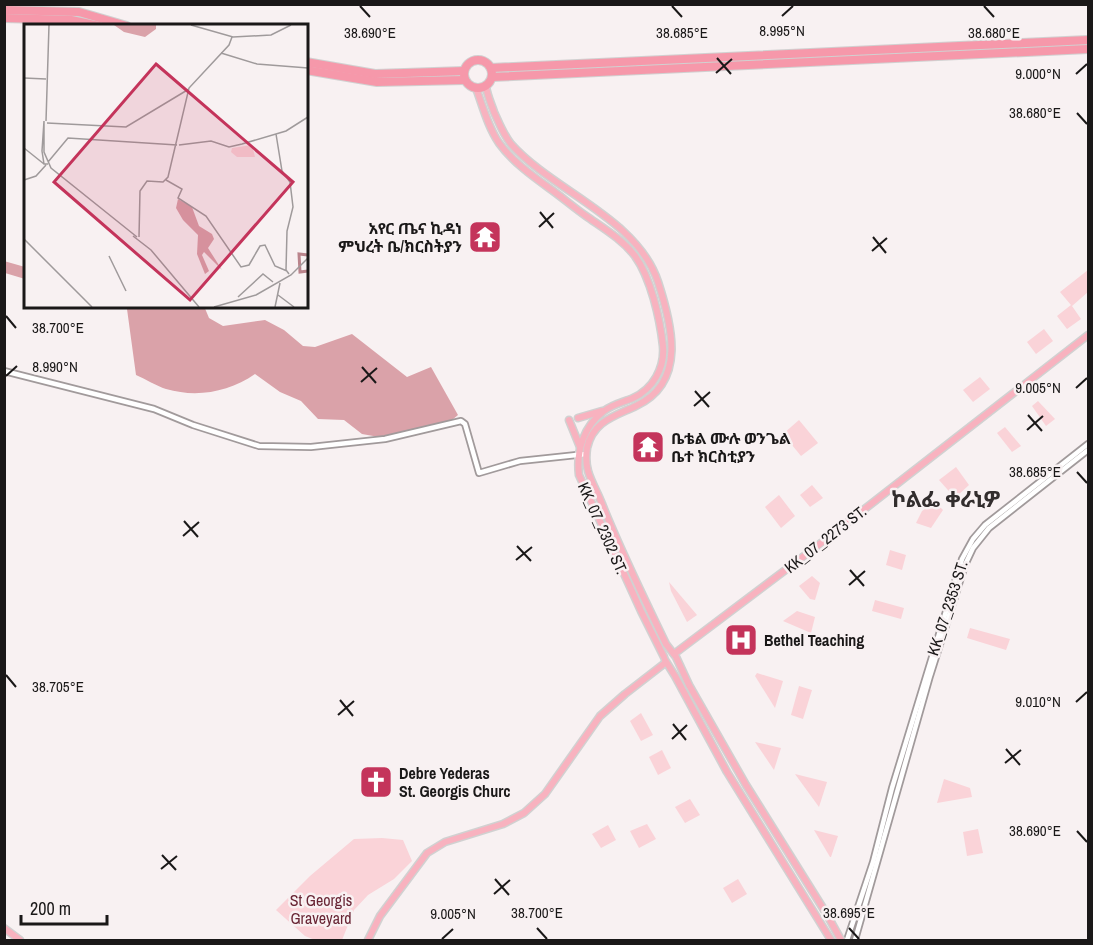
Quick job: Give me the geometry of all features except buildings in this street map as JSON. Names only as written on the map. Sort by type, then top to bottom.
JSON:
[{"type":"highway","points":[[4,10],[79,12],[119,24]]},
{"type":"highway","points":[[4,18],[70,20],[89,24]]},
{"type":"highway","points":[[491,68],[1089,40]]},
{"type":"highway","points":[[492,77],[1089,49]]},
{"type":"highway","points":[[477,60],[485,62],[491,68],[492,77],[486,86],[472,87],[465,80],[464,71],[469,63],[477,60]]},
{"type":"highway","points":[[308,62],[375,74],[464,71]]},
{"type":"highway","points":[[308,70],[387,82],[465,80]]},
{"type":"main road","points":[[486,86],[500,127],[511,143],[539,170],[628,236],[646,256],[658,281],[663,299],[672,356],[669,373],[656,393],[637,406],[616,414],[601,424],[591,438],[586,454]]},
{"type":"main road","name":"KK_07_2302 ST.","points":[[477,88],[493,133],[506,151],[536,179],[618,240],[635,256],[645,273],[664,356],[656,377],[645,390],[605,410],[589,426],[578,455],[579,475],[665,663],[677,679],[728,772],[831,940]]},
{"type":"main road","name":"KK_07_2273 ST.","points":[[676,656],[1089,336]]},
{"type":"main road","points":[[578,418],[605,410]]},
{"type":"main road","points":[[569,420],[580,447]]},
{"type":"main road","name":"KK_07_2302 ST.","points":[[586,454],[588,472],[627,563],[746,785],[796,863],[841,940]]},
{"type":"main road","points":[[368,940],[380,917],[408,884],[429,854],[445,844],[514,822],[539,803],[551,790],[605,715],[665,663],[667,653],[676,656],[676,666],[665,663]]},
{"type":"main road","points":[[368,940],[380,916],[432,848],[503,824],[524,813],[545,794],[600,716],[665,663]]},
{"type":"main road","points":[[4,928],[20,940]]},
{"type":"main road","points":[[4,934],[13,940]]},
{"type":"street","points":[[4,371],[154,409],[193,425],[259,446],[303,448],[385,439],[461,421],[465,424],[479,473],[520,461],[586,454]]},
{"type":"street","name":"KK_07_2353 ST.","points":[[847,940],[870,870],[955,578],[968,547],[985,525],[1089,444]]},
{"type":"street","name":"KK_07_2353 ST.","points":[[855,940],[930,676],[964,565],[971,550],[989,528],[1089,450]]},
{"type":"green space","points":[[1088,270],[1088,292],[1072,306],[1081,319],[1067,329],[1057,316],[1071,305],[1060,292]]},
{"type":"green space","points":[[1044,329],[1053,341],[1036,354],[1027,342]]},
{"type":"green space","points":[[980,377],[990,389],[973,402],[963,390]]},
{"type":"green space","points":[[1038,401],[1055,419],[1046,426],[1032,406]]},
{"type":"green space","points":[[799,420],[818,443],[801,456],[783,434]]},
{"type":"green space","points":[[1005,427],[1021,446],[1012,452],[997,433]]},
{"type":"green space","points":[[956,467],[969,485],[955,498],[939,480]]},
{"type":"green space","points":[[812,485],[823,498],[810,507],[800,495]]},
{"type":"green space","points":[[779,495],[795,516],[781,528],[765,507]]},
{"type":"green space","points":[[935,502],[943,510],[931,528],[916,523],[922,511]]},
{"type":"green space","points":[[890,550],[906,555],[902,570],[886,565]]},
{"type":"green space","points":[[812,576],[820,583],[815,600],[810,599],[799,586]]},
{"type":"green space","points":[[669,582],[697,615],[687,622],[671,591]]},
{"type":"green space","points":[[875,600],[904,608],[901,619],[872,611]]},
{"type":"green space","points":[[797,611],[815,617],[811,633],[783,621]]},
{"type":"green space","points":[[970,628],[1010,639],[1006,650],[967,638]]},
{"type":"green space","points":[[757,673],[783,681],[775,708],[755,676]]},
{"type":"green space","points":[[799,686],[812,690],[803,719],[791,715]]},
{"type":"green space","points":[[641,713],[653,735],[641,741],[630,721]]},
{"type":"green space","points":[[755,742],[781,748],[774,770]]},
{"type":"green space","points":[[662,750],[671,768],[658,775],[649,757]]},
{"type":"green space","points":[[795,774],[827,782],[819,807]]},
{"type":"green space","points":[[944,779],[970,788],[972,797],[937,803]]},
{"type":"green space","points":[[690,799],[700,815],[685,823],[675,807]]},
{"type":"green space","points":[[647,824],[656,839],[639,848],[630,831]]},
{"type":"green space","points":[[608,825],[616,840],[601,848],[592,834]]},
{"type":"green space","points":[[978,829],[983,853],[967,856],[963,832]]},
{"type":"green space","points":[[814,830],[838,836],[831,857],[830,857]]},
{"type":"green space","name":"St Georgis Graveyard","points":[[354,839],[403,840],[412,861],[394,879],[368,895],[354,910],[342,940],[315,940],[305,936],[276,910],[310,876]]},
{"type":"green space","points":[[738,879],[747,894],[732,903],[723,888]]},
{"type":"shaded area","points":[[4,261],[24,267],[24,279],[5,273]]},
{"type":"shaded area","points":[[124,308],[205,308],[209,318],[223,326],[265,320],[284,330],[303,346],[315,347],[352,334],[407,377],[431,367],[458,415],[446,425],[390,439],[362,434],[344,420],[318,419],[301,401],[280,392],[255,374],[234,385],[212,392],[189,393],[166,389],[136,375],[127,309]]},
{"type":"place","name":"አየር ጤና ኪዳነ ምህረት ቤ/ክርስትያን","points":[[485,237]]},
{"type":"place","name":"ቤቴል ሙሉ ወንጌል ቤተ ክርስቲያን","points":[[648,447]]},
{"type":"place","name":"Bethel Teaching","points":[[741,640]]},
{"type":"place","name":"Debre Yederas St. Georgis Churc","points":[[376,782]]},
{"type":"district","name":"ኮልፌ ቀራኒዎ","points":[[946,499]]}]
